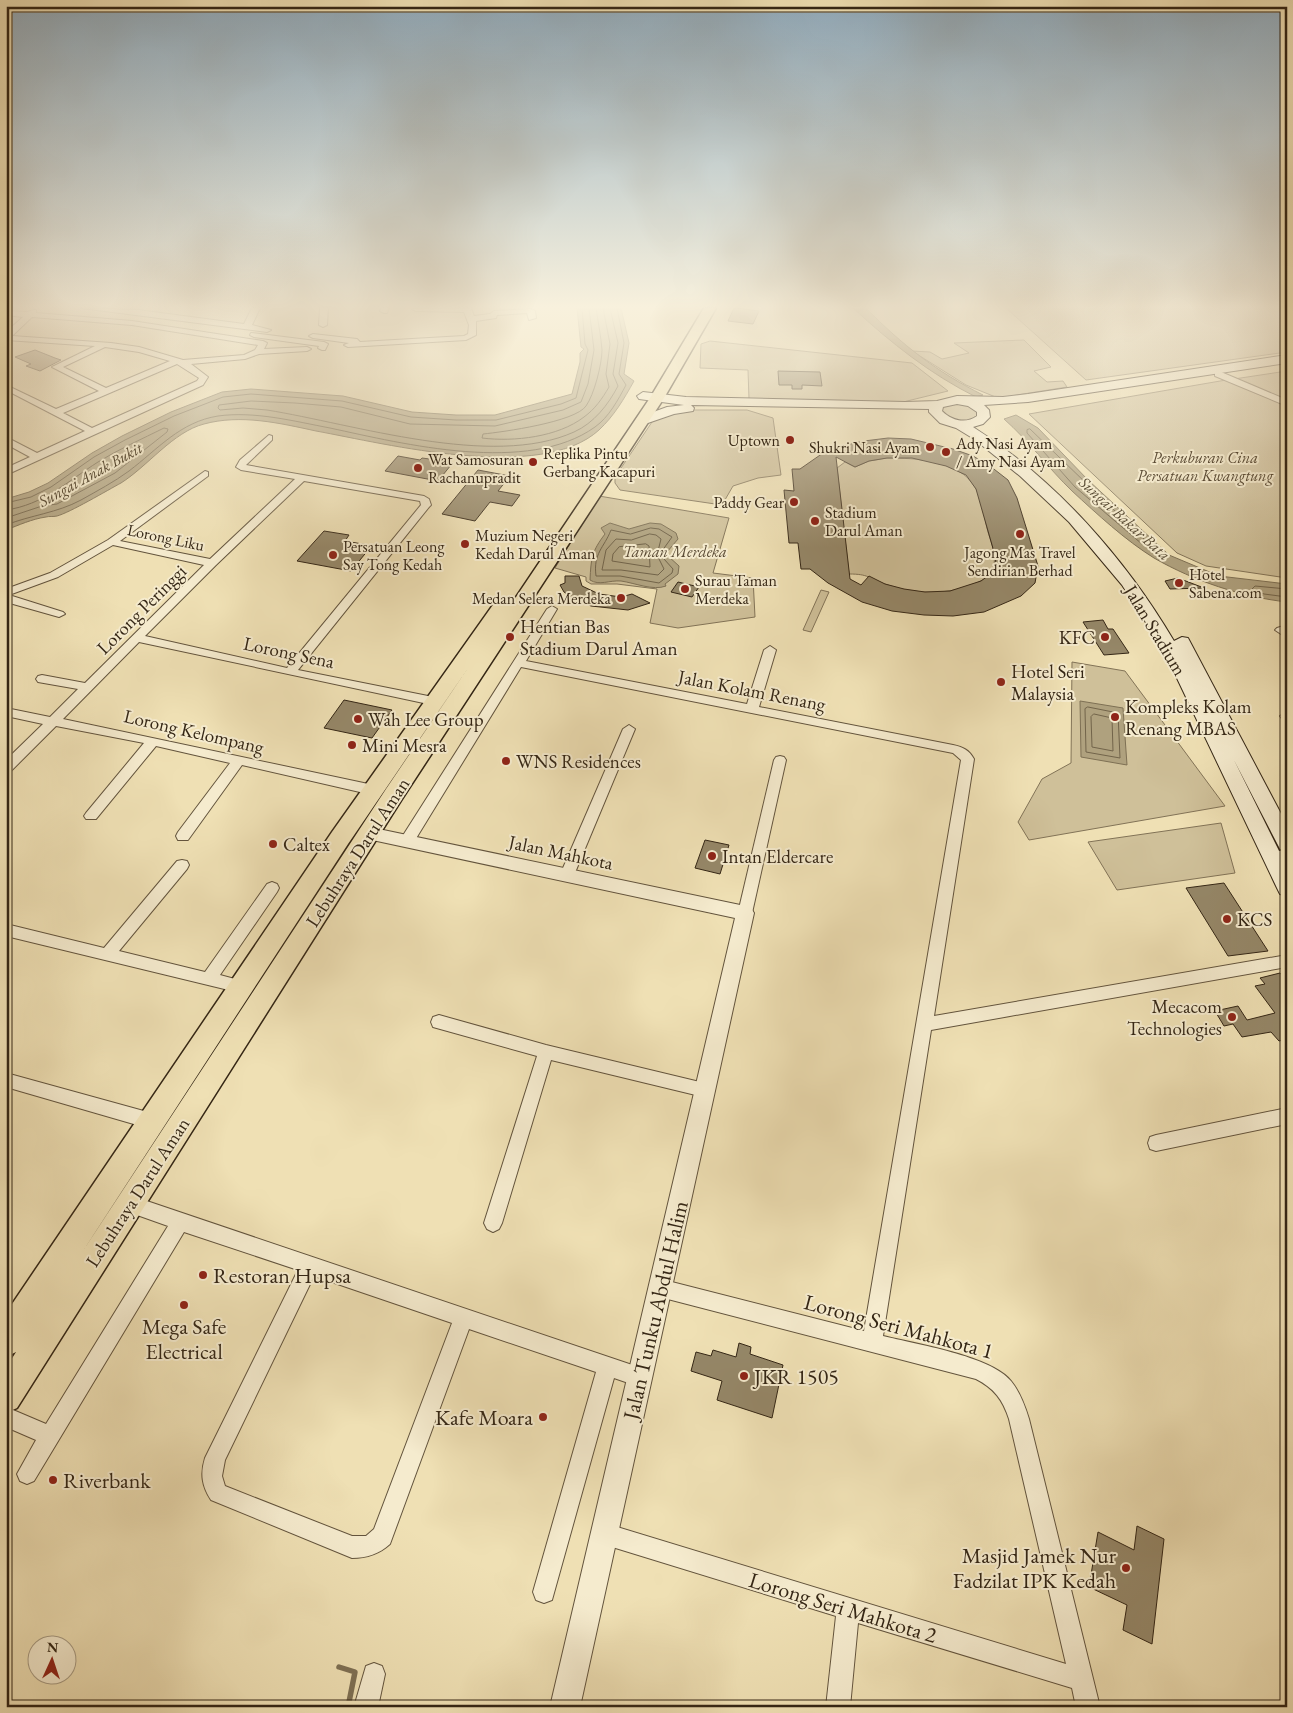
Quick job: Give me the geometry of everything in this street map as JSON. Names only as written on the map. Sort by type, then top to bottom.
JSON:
[{"type":"main road","name":"Lebuhraya Darul Aman","points":[[6,1341],[241,986],[433,701],[555,527],[646,404],[654,388]]},
{"type":"main road","name":"Lebuhraya Darul Aman","points":[[6,1397],[657,388]]},
{"type":"main road","points":[[646,404],[686,401],[905,406],[937,404],[948,400],[986,402],[1019,399],[1093,388]]},
{"type":"main road","points":[[937,404],[934,412],[951,422],[975,423],[992,411],[1032,402],[1125,388]]},
{"type":"main road","name":"Jalan Stadium","points":[[966,401],[983,410],[982,419],[985,430],[1073,505],[1142,582],[1171,623],[1194,664],[1283,846],[1287,888]]},
{"type":"main road","points":[[646,404],[672,410],[688,408]]},
{"type":"main road","name":"Jalan Stadium","points":[[646,404],[688,408],[910,412],[951,422],[975,432],[1046,491],[1079,524],[1126,580],[1157,624],[1283,846]]},
{"type":"street","points":[[8,388],[58,412],[92,432]]},
{"type":"street","points":[[100,388],[106,391]]},
{"type":"street","points":[[58,412],[114,388]]},
{"type":"street","points":[[6,472],[187,388]]},
{"type":"street","points":[[1251,388],[1287,403]]},
{"type":"street","points":[[269,438],[240,467],[424,499],[426,501],[426,505],[290,672]]},
{"type":"street","points":[[6,440],[37,457]]},
{"type":"street","points":[[112,542],[205,474]]},
{"type":"street","name":"Lorong Peringgi","points":[[6,768],[212,563],[302,478]]},
{"type":"street","name":"Lorong Liku","points":[[6,593],[54,575],[112,542],[212,563]]},
{"type":"street","points":[[6,598],[59,614]]},
{"type":"street","points":[[407,841],[552,609]]},
{"type":"street","name":"Lorong Sena","points":[[137,638],[433,701]]},
{"type":"street","points":[[752,709],[770,650]]},
{"type":"street","name":"Jalan Kolam Renang","points":[[518,663],[953,749],[964,755],[968,760],[968,766],[925,1024]]},
{"type":"street","points":[[42,679],[87,687]]},
{"type":"street","name":"Lorong Kelompang","points":[[6,712],[78,725],[373,790]]},
{"type":"street","points":[[566,875],[629,729]]},
{"type":"street","points":[[91,816],[152,742]]},
{"type":"street","points":[[183,836],[238,760]]},
{"type":"street","points":[[745,913],[780,760]]},
{"type":"street","name":"Jalan Mahkota","points":[[369,833],[745,913]]},
{"type":"street","points":[[108,954],[182,865]]},
{"type":"street","points":[[209,979],[272,888]]},
{"type":"street","name":"Jalan Tunku Abdul Halim","points":[[565,1707],[745,913]]},
{"type":"street","points":[[6,930],[241,986]]},
{"type":"street","points":[[872,1343],[925,1024],[1287,961]]},
{"type":"street","points":[[439,1022],[546,1052],[704,1090]]},
{"type":"street","points":[[493,1223],[546,1052]]},
{"type":"street","points":[[6,1080],[151,1121]]},
{"type":"street","points":[[1156,1143],[1287,1116]]},
{"type":"street","points":[[129,1204],[640,1377]]},
{"type":"street","points":[[27,1474],[180,1222]]},
{"type":"street","points":[[310,1265],[215,1458],[211,1472],[212,1484],[218,1493],[352,1547],[365,1548],[374,1544],[382,1536],[464,1317]]},
{"type":"street","name":"Lorong Seri Mahkota 1","points":[[660,1288],[977,1370],[998,1379],[1008,1391],[1019,1420],[1088,1707]]},
{"type":"street","points":[[544,1592],[608,1366]]},
{"type":"street","points":[[6,1417],[50,1436]]},
{"type":"street","name":"Lorong Seri Mahkota 2","points":[[604,1534],[1082,1680]]},
{"type":"street","points":[[838,1707],[848,1608]]},
{"type":"street","points":[[366,1707],[374,1674]]},
{"type":"green space","points":[[749,388],[944,388],[948,391],[899,403],[749,399]]},
{"type":"green space","points":[[973,388],[1061,388],[998,398]]},
{"type":"green space","name":"Perkuburan Cina Persatuan Kwangtung","points":[[1180,388],[1245,388],[1287,405],[1287,578],[1206,566],[1177,553],[1029,414]]},
{"type":"green space","points":[[1256,388],[1287,388],[1287,401]]},
{"type":"green space","points":[[963,402],[981,414],[971,422],[946,419],[939,407]]},
{"type":"green space","name":"Taman Merdeka","points":[[683,410],[747,410],[773,418],[781,475],[758,478],[733,486],[722,505],[620,490],[615,483],[615,477],[654,419]]},
{"type":"green space","points":[[887,458],[936,462],[958,471],[968,478],[980,497],[993,549],[994,565],[989,576],[965,587],[938,592],[924,592],[898,588],[865,576],[849,574],[837,468],[845,462],[855,467],[869,461]]},
{"type":"green space","name":"Taman Merdeka","points":[[599,496],[729,518],[713,573],[753,578],[755,617],[678,628],[650,623],[657,589],[617,584],[591,584],[586,581],[586,577],[555,568]]},
{"type":"green space","points":[[821,590],[829,592],[811,632],[803,630]]},
{"type":"green space","name":"Kompleks Kolam Renang MBAS","points":[[1072,662],[1125,671],[1225,806],[1029,840],[1018,822],[1042,779],[1071,763]]},
{"type":"green space","points":[[1221,823],[1235,873],[1117,890],[1088,842]]},
{"type":"water","name":"Sungai Anak Bukit","points":[[574,388],[630,388],[618,407],[599,430],[573,446],[540,454],[503,457],[462,455],[382,444],[260,421],[232,420],[204,424],[182,434],[121,483],[79,506],[57,516],[36,519],[6,530],[6,499],[29,492],[48,483],[92,453],[122,436],[171,412],[222,392],[251,389],[343,396],[412,412],[456,415],[495,415],[572,394]]},
{"type":"water","points":[[959,388],[970,388],[983,395],[976,397]]},
{"type":"water","name":"Sungai Bakar Bata","points":[[1016,415],[1038,428],[1088,480],[1169,555],[1219,576],[1287,584],[1287,602],[1236,592],[1202,581],[1169,566],[1143,551],[1072,491],[1004,419]]},
{"type":"water","points":[[610,523],[629,529],[650,523],[661,524],[676,533],[678,539],[667,552],[668,556],[679,566],[678,574],[665,584],[666,586],[655,588],[621,581],[601,583],[590,580],[593,555],[605,534],[601,528]]},
{"type":"water","points":[[1080,701],[1123,708],[1127,765],[1081,757]]},
{"type":"building","name":"Stadium Darul Aman","points":[[888,438],[911,439],[953,449],[973,456],[1008,480],[1017,498],[1038,566],[1035,583],[1021,596],[984,612],[953,616],[924,615],[892,611],[862,602],[828,583],[810,569],[801,569],[798,543],[789,543],[784,490],[794,491],[792,469],[800,469],[823,453],[841,446]],"holes":[[[836,457],[855,467],[869,461],[887,458],[912,458],[946,466],[966,475],[976,489],[996,559],[992,573],[981,581],[950,591],[925,592],[904,589],[885,584],[869,576],[861,585],[850,579]]]},
{"type":"building","name":"Wat Samosuran Rachanupradit","points":[[398,456],[420,460],[422,458],[437,460],[435,463],[451,465],[438,481],[385,471]]},
{"type":"building","name":"Muzium Negeri Kedah Darul Aman","points":[[478,470],[510,476],[498,491],[520,495],[512,506],[490,502],[475,521],[442,514]]},
{"type":"building","name":"Persatuan Leong Say Tong Kedah","points":[[324,531],[349,535],[345,541],[368,545],[366,548],[369,549],[351,571],[297,561]]},
{"type":"building","points":[[565,576],[579,576],[582,586],[599,594],[621,597],[632,594],[650,603],[628,610],[591,606],[574,599],[564,592],[560,585],[565,583]]},
{"type":"building","name":"Hotel Sabena.com","points":[[1178,578],[1204,588],[1170,589],[1165,581]]},
{"type":"building","name":"Surau Taman Merdeka","points":[[678,582],[699,587],[692,597],[671,592]]},
{"type":"building","name":"KFC","points":[[1103,620],[1108,629],[1113,629],[1129,653],[1104,655],[1083,622]]},
{"type":"building","name":"Wah Lee Group","points":[[344,700],[392,710],[372,738],[324,728]]},
{"type":"building","name":"Intan Eldercare","points":[[705,840],[729,845],[720,874],[695,868]]},
{"type":"building","name":"KCS","points":[[1224,883],[1268,951],[1228,956],[1186,888]]},
{"type":"building","points":[[1280,973],[1287,981],[1287,1039],[1279,1041],[1271,1032],[1242,1037],[1233,1024],[1224,1026],[1215,1011],[1238,1006],[1247,1020],[1275,1013],[1255,986],[1265,984],[1260,978]]},
{"type":"building","name":"JKR 1505","points":[[739,1343],[751,1347],[750,1354],[783,1365],[772,1418],[717,1400],[722,1381],[691,1371],[696,1352],[711,1356],[713,1350],[736,1357]]},
{"type":"building","name":"Masjid Jamek Nur Fadzilat IPK Kedah","points":[[1137,1526],[1164,1539],[1152,1644],[1123,1630],[1127,1605],[1089,1587],[1098,1532],[1134,1550]]},
{"type":"waterway","points":[[339,1667],[355,1672],[348,1707]]},
{"type":"place","name":"Uptown","points":[[790,440]]},
{"type":"place","name":"Shukri Nasi Ayam","points":[[930,447]]},
{"type":"place","name":"Ady Nasi Ayam / Amy Nasi Ayam","points":[[946,452]]},
{"type":"place","name":"Replika Pintu Gerbang Kacapuri","points":[[533,462]]},
{"type":"place","name":"Wat Samosuran Rachanupradit","points":[[418,468]]},
{"type":"place","name":"Paddy Gear","points":[[794,502]]},
{"type":"place","name":"Stadium Darul Aman","points":[[815,521]]},
{"type":"place","name":"Jagong Mas Travel Sendirian Berhad","points":[[1020,534]]},
{"type":"place","name":"Muzium Negeri Kedah Darul Aman","points":[[465,544]]},
{"type":"place","name":"Persatuan Leong Say Tong Kedah","points":[[333,555]]},
{"type":"place","name":"Hotel Sabena.com","points":[[1179,583]]},
{"type":"place","name":"Surau Taman Merdeka","points":[[685,589]]},
{"type":"place","name":"Medan Selera Merdeka","points":[[621,598]]},
{"type":"place","name":"Hentian Bas Stadium Darul Aman","points":[[510,637]]},
{"type":"place","name":"KFC","points":[[1105,637]]},
{"type":"place","name":"Hotel Seri Malaysia","points":[[1001,682]]},
{"type":"place","name":"Kompleks Kolam Renang MBAS","points":[[1115,717]]},
{"type":"place","name":"Wah Lee Group","points":[[358,719]]},
{"type":"place","name":"Mini Mesra","points":[[352,745]]},
{"type":"place","name":"WNS Residences","points":[[506,761]]},
{"type":"place","name":"Caltex","points":[[273,844]]},
{"type":"place","name":"Intan Eldercare","points":[[712,856]]},
{"type":"place","name":"KCS","points":[[1227,919]]},
{"type":"place","name":"Mecacom Technologies","points":[[1232,1017]]},
{"type":"place","name":"Restoran Hupsa","points":[[203,1275]]},
{"type":"place","name":"Mega Safe Electrical","points":[[184,1305]]},
{"type":"place","name":"JKR 1505","points":[[744,1376]]},
{"type":"place","name":"Kafe Moara","points":[[543,1417]]},
{"type":"place","name":"Riverbank","points":[[53,1480]]},
{"type":"place","name":"Masjid Jamek Nur Fadzilat IPK Kedah","points":[[1126,1568]]}]
